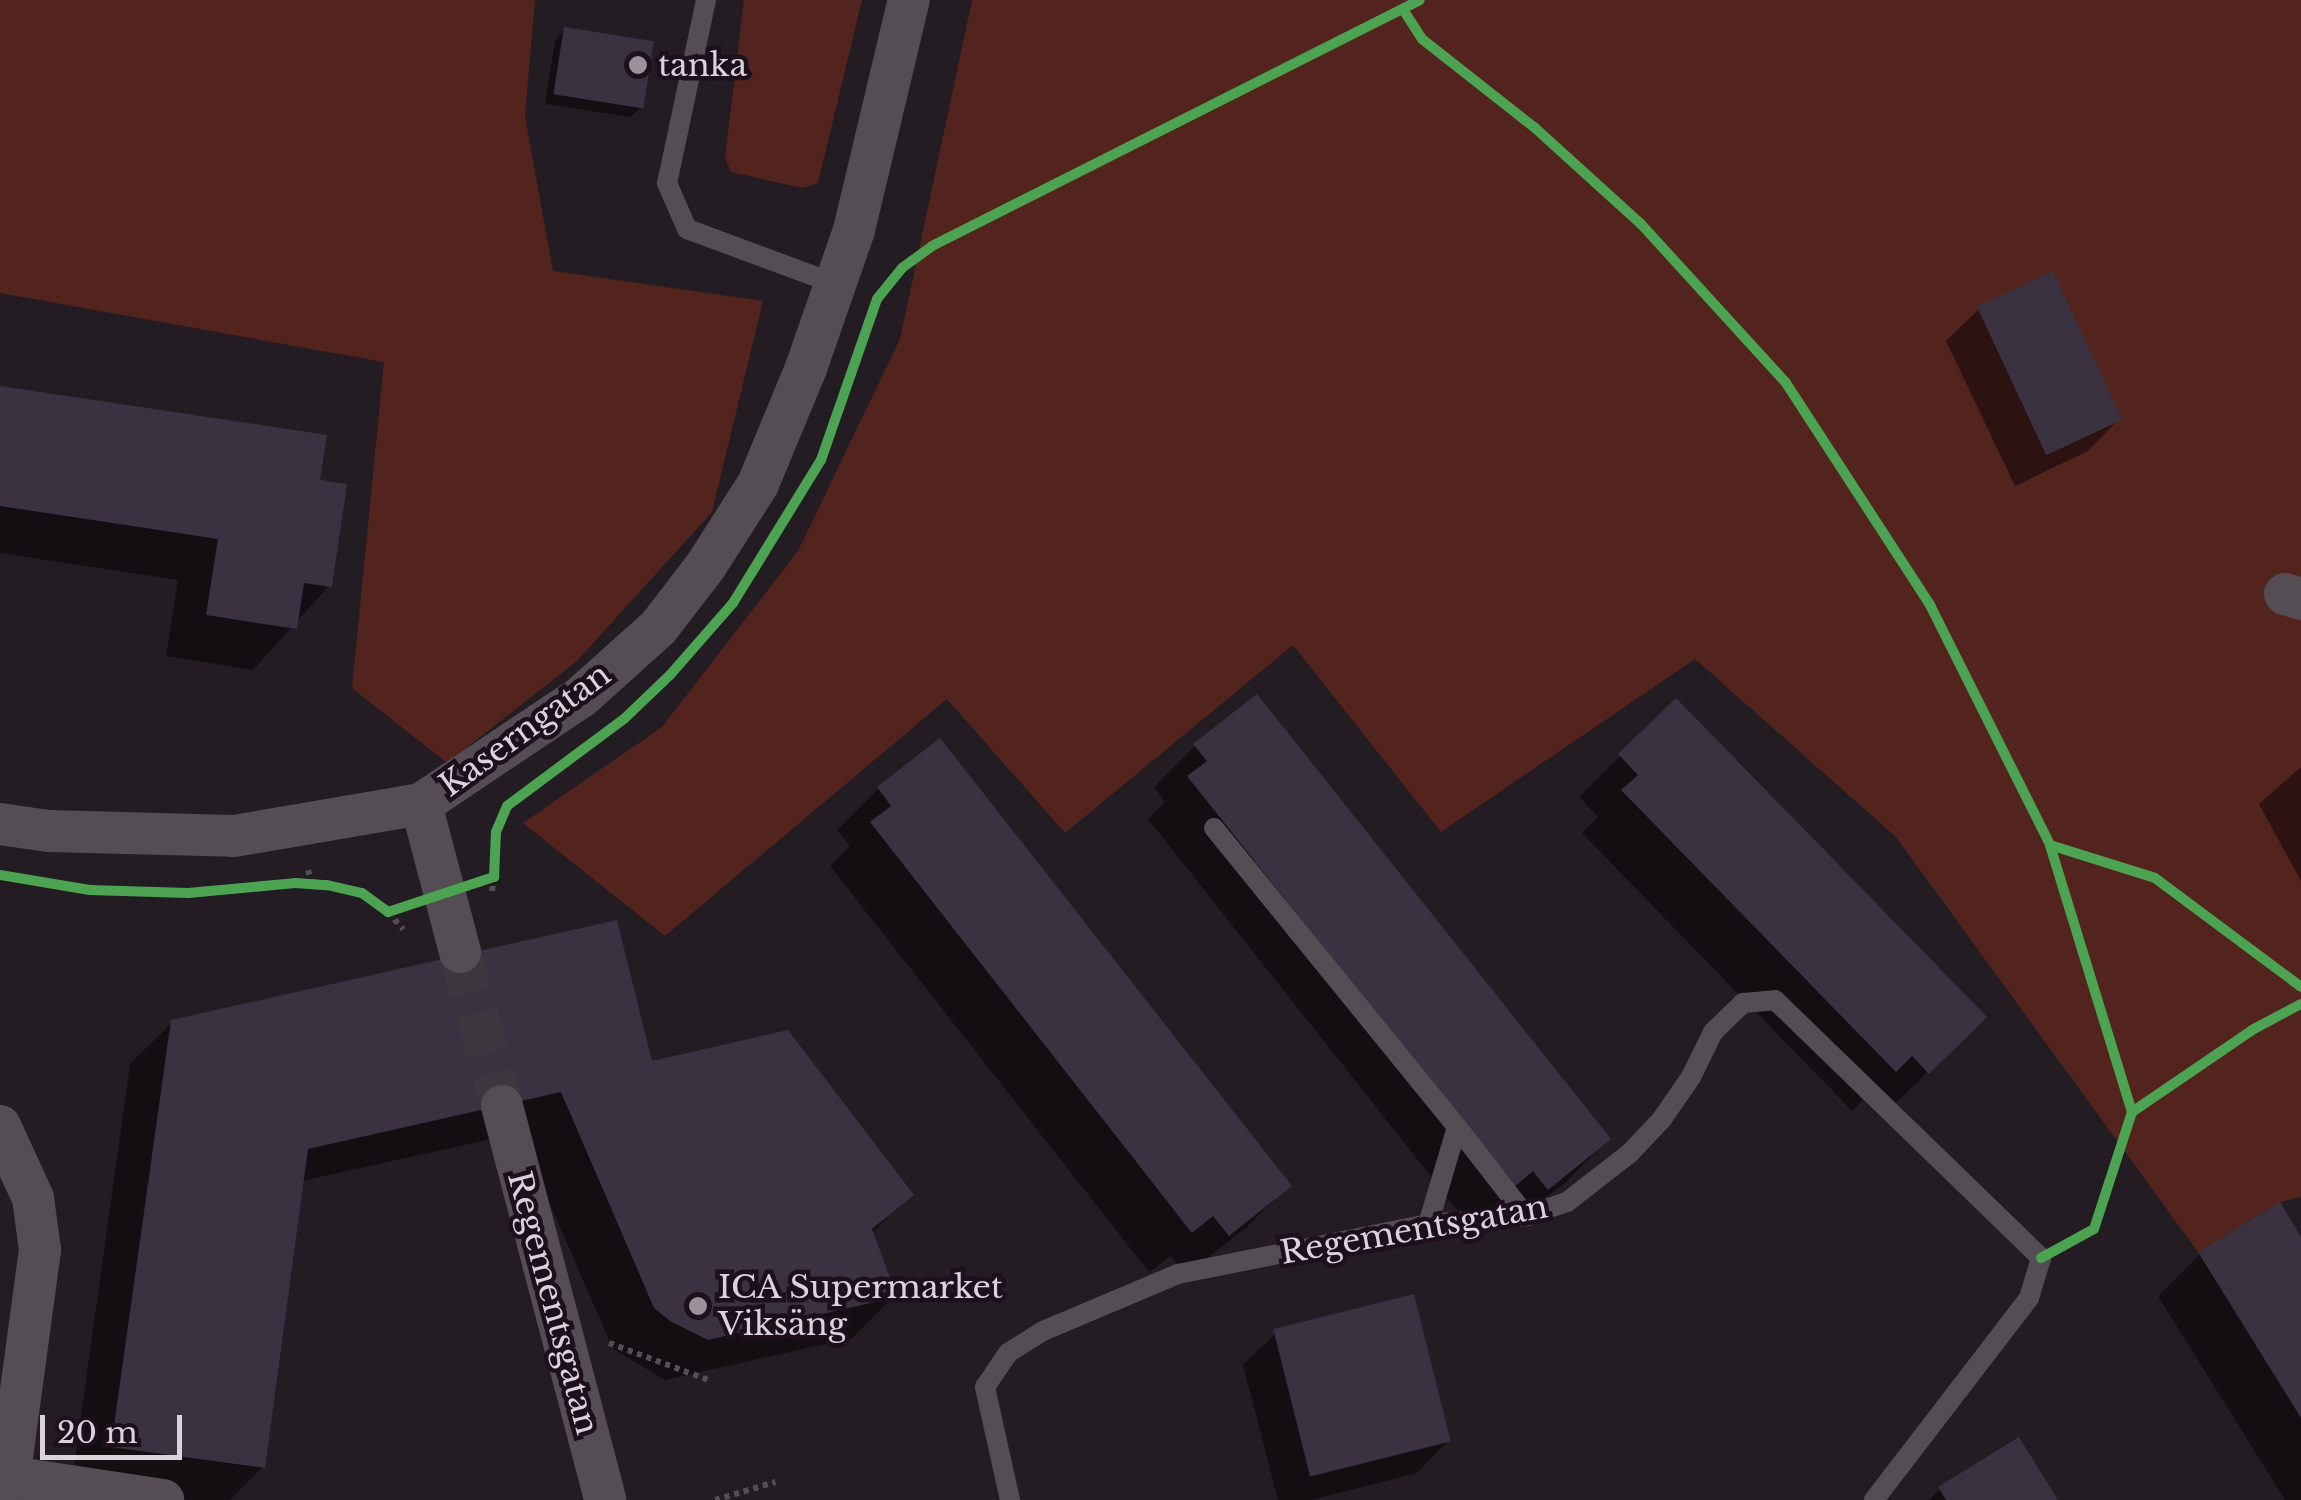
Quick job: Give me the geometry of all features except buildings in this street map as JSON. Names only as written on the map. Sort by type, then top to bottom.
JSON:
[{"type":"street","name":"Kaserngatan","points":[[0,824],[48,831],[234,836],[421,804],[581,697],[658,628],[705,567],[758,484],[854,230],[909,0]]},
{"type":"street","points":[[421,804],[460,952]]},
{"type":"street","name":"Regementsgatan","points":[[502,1106],[605,1500]]},
{"type":"street","points":[[0,1126],[33,1198],[40,1250],[8,1489],[163,1500]]},
{"type":"lane","points":[[706,0],[667,184],[687,229],[836,284]]},
{"type":"lane","points":[[1214,828],[1526,1216]]},
{"type":"lane","name":"Regementsgatan","points":[[1010,1500],[985,1387],[1008,1353],[1043,1331],[1178,1274],[1428,1224],[1526,1216],[1567,1202],[1630,1153],[1692,1077],[1713,1032],[1742,1003],[1774,1000],[2041,1258],[2029,1298],[1874,1500]]},
{"type":"lane","points":[[1428,1224],[1457,1127]]},
{"type":"path","points":[[375,903],[388,912],[494,877],[495,862]]},
{"type":"path","points":[[295,883],[327,885]]},
{"type":"path","points":[[608,1342],[712,1381]]},
{"type":"path","points":[[715,1500],[775,1482]]},
{"type":"shaded area","points":[[0,0],[535,0],[525,116],[553,271],[763,301],[712,512],[577,661],[447,763],[352,688],[384,362],[0,293]]},
{"type":"shaded area","points":[[744,0],[862,0],[818,183],[803,188],[731,172],[725,158]]},
{"type":"shaded area","points":[[972,0],[2301,0],[2301,1197],[2280,1202],[2198,1252],[1896,837],[1695,659],[1441,832],[1293,645],[1065,833],[947,699],[665,936],[523,823],[662,727],[798,551],[900,339]]},
{"type":"tunnel","points":[[460,952],[502,1106]]},
{"type":"cycle path","points":[[0,875],[90,890],[188,893],[295,883],[327,885],[362,893],[388,912],[494,877],[496,832],[507,806],[625,718],[670,675],[733,603],[821,460],[877,299],[902,268],[932,246],[1420,0]]},
{"type":"cycle path","points":[[1404,11],[1422,39],[1534,127],[1641,224],[1786,383],[1930,605],[2050,845],[2155,878],[2301,987]]},
{"type":"cycle path","points":[[2041,1258],[2094,1229],[2132,1112],[2050,845]]},
{"type":"cycle path","points":[[2132,1112],[2252,1030],[2301,1004]]},
{"type":"place","name":"tanka","points":[[638,65]]},
{"type":"place","name":"ICA Supermarket Viksäng","points":[[698,1306]]}]
